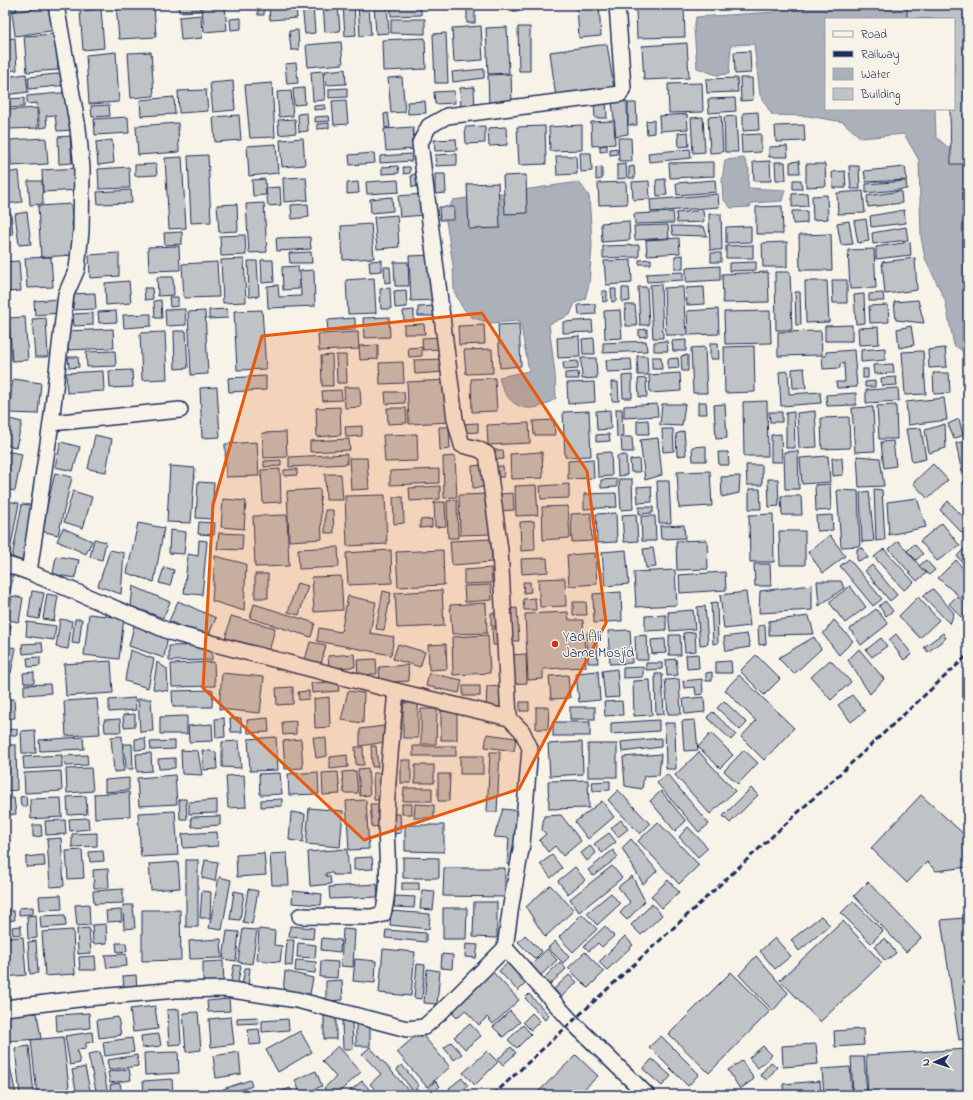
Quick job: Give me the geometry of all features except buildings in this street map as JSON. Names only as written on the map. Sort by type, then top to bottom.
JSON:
[{"type":"street","points":[[29,572],[51,423],[66,294],[77,269],[81,231],[82,168],[78,128],[56,5]]},
{"type":"street","points":[[509,718],[500,550],[487,454],[478,449],[462,445],[455,419],[420,143],[429,126],[447,116],[620,94],[623,88],[617,5]]},
{"type":"street","points":[[51,423],[180,410]]},
{"type":"street","points":[[5,564],[29,572],[173,633],[396,691],[509,718],[522,731],[530,748],[522,844],[505,948],[424,1027],[407,1029],[297,1000],[225,989],[176,990],[5,1008]]},
{"type":"street","points":[[300,916],[372,917],[383,914],[387,897],[386,819],[388,767],[396,691]]},
{"type":"street","points":[[505,948],[571,1021],[647,1095]]},
{"type":"highlighted area","points":[[482,313],[587,471],[606,623],[519,789],[364,840],[203,688],[213,505],[262,336]]},
{"type":"water","points":[[800,5],[932,5],[933,18],[825,18],[825,110],[935,110],[936,137],[949,148],[968,146],[968,355],[954,345],[945,300],[925,258],[921,237],[919,160],[904,134],[861,138],[843,122],[808,116],[772,115],[760,95],[754,44],[731,45],[729,74],[717,75],[697,68],[694,29],[696,17],[775,12],[779,7]]},
{"type":"water","points":[[744,158],[749,170],[748,188],[785,190],[782,201],[752,203],[750,207],[731,208],[723,199],[722,181],[725,160]]},
{"type":"water","points":[[579,182],[589,196],[592,246],[589,284],[585,299],[575,303],[570,315],[549,324],[555,374],[556,398],[547,404],[538,407],[521,407],[507,396],[502,388],[499,377],[529,371],[520,321],[490,323],[471,317],[462,307],[454,291],[453,265],[445,214],[453,200]]},
{"type":"railway","points":[[493,1095],[968,655]]},
{"type":"place","name":"Yad Ali Jame Mosjid","points":[[555,644]]}]
